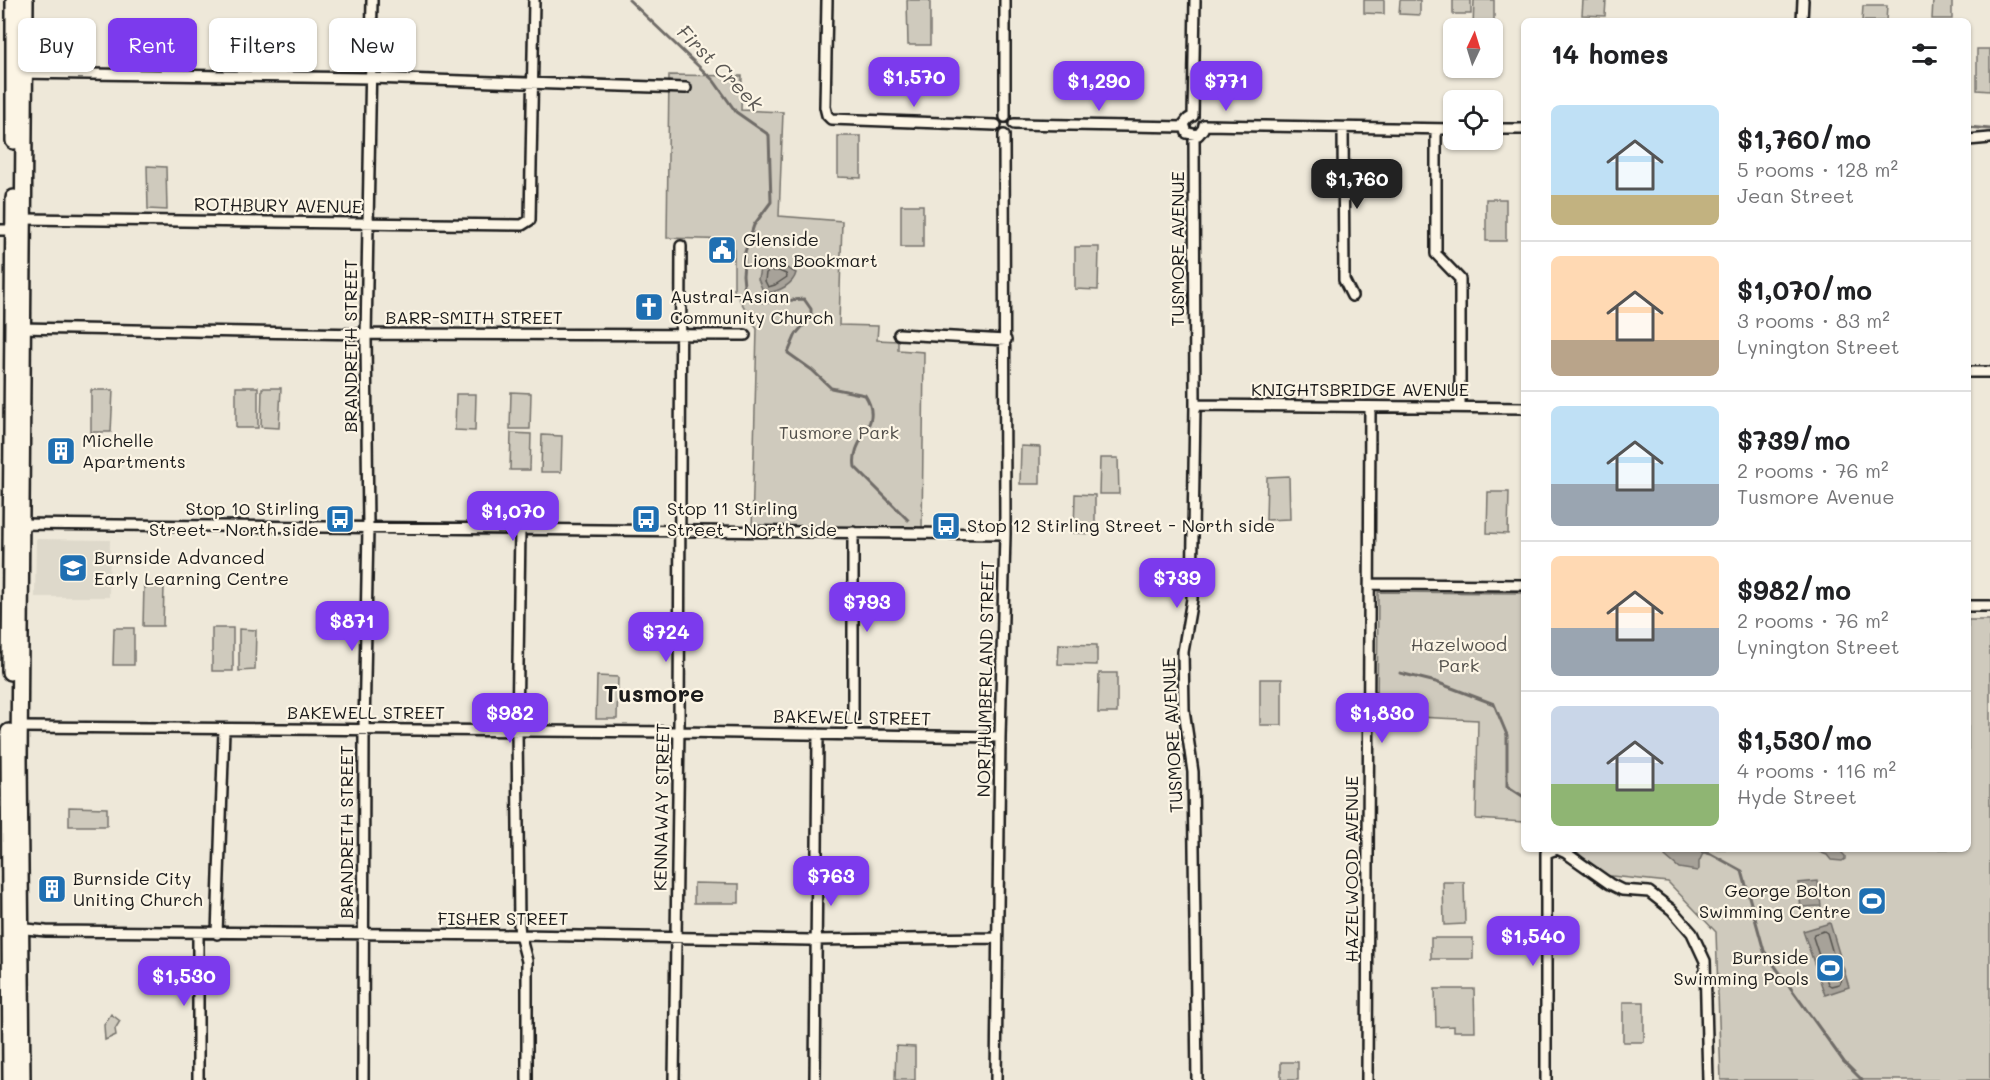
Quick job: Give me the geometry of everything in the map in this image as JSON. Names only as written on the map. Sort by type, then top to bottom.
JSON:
[{"type":"highway","points":[[15,0],[19,73]]},
{"type":"highway","points":[[9,761],[19,728],[12,414],[18,328],[12,226],[19,73],[26,0]]},
{"type":"highway","points":[[16,524],[5,587],[14,927],[22,1080]]},
{"type":"highway","points":[[11,1080],[4,947],[14,927]]},
{"type":"street","name":"BRANDRETH STREET","points":[[363,1080],[364,729],[368,528],[366,334],[372,0]]},
{"type":"street","points":[[533,82],[534,0]]},
{"type":"street","points":[[827,0],[825,107],[831,119],[996,125]]},
{"type":"street","points":[[1005,0],[1005,117]]},
{"type":"street","points":[[1193,116],[1195,0]]},
{"type":"street","points":[[1802,18],[1803,0]]},
{"type":"street","points":[[19,73],[371,78],[686,88]]},
{"type":"street","name":"ROTHBURY AVENUE","points":[[12,226],[522,225],[530,220],[533,82]]},
{"type":"street","points":[[1193,116],[1199,118],[1204,125]]},
{"type":"street","points":[[1193,116],[1186,121],[1184,127],[1187,134],[1194,136],[1201,133],[1204,125]]},
{"type":"street","points":[[1005,117],[1011,119],[1014,124],[1012,130],[1004,135],[999,132],[996,125],[998,120],[1005,117]]},
{"type":"street","points":[[1014,124],[1184,127]]},
{"type":"street","points":[[1204,125],[1443,129]]},
{"type":"street","points":[[1343,128],[1344,280],[1352,296]]},
{"type":"street","points":[[1436,129],[1437,254],[1460,279],[1460,407]]},
{"type":"street","points":[[1503,129],[1521,129]]},
{"type":"street","name":"NORTHUMBERLAND STREET","points":[[996,1080],[1005,534],[1004,135]]},
{"type":"street","name":"TUSMORE AVENUE","points":[[1194,136],[1195,405],[1192,599],[1183,652],[1184,710],[1193,772],[1197,1080]]},
{"type":"street","points":[[1971,140],[1990,138]]},
{"type":"street","name":"KENNAWAY STREET","points":[[674,1080],[679,732],[681,246]]},
{"type":"street","name":"BARR-SMITH STREET","points":[[18,328],[366,334],[745,335]]},
{"type":"street","points":[[899,334],[1006,340]]},
{"type":"street","points":[[1971,372],[1990,372]]},
{"type":"street","name":"KNIGHTSBRIDGE AVENUE","points":[[1195,405],[1521,408]]},
{"type":"street","name":"HAZELWOOD AVENUE","points":[[1367,1080],[1370,407]]},
{"type":"street","points":[[16,524],[1005,534]]},
{"type":"street","points":[[520,529],[517,730],[519,935],[528,961],[527,1080]]},
{"type":"street","points":[[853,532],[853,735]]},
{"type":"street","points":[[1370,584],[1521,585]]},
{"type":"street","points":[[1971,606],[1990,606]]},
{"type":"street","name":"BAKEWELL STREET","points":[[19,728],[517,730],[1000,737]]},
{"type":"street","points":[[217,934],[224,730]]},
{"type":"street","points":[[815,1080],[818,734]]},
{"type":"street","points":[[1546,1080],[1546,853],[1549,852]]},
{"type":"street","points":[[1564,852],[1610,885],[1622,890],[1649,892],[1672,910],[1692,933],[1705,961],[1708,1080]]},
{"type":"street","name":"FISHER STREET","points":[[14,927],[198,934],[519,935],[817,940],[997,938]]},
{"type":"street","points":[[198,934],[198,1080]]},
{"type":"shaded area","name":"Burnside Advanced Early Learning Centre","points":[[36,539],[110,540],[109,597],[35,597]]},
{"type":"green space","points":[[907,0],[930,0],[930,45],[908,45]]},
{"type":"green space","points":[[1364,0],[1384,0],[1384,14],[1364,13]]},
{"type":"green space","points":[[1400,0],[1420,0],[1420,15],[1399,14]]},
{"type":"green space","points":[[1453,0],[1471,0],[1471,14],[1453,14]]},
{"type":"green space","points":[[1474,0],[1494,0],[1494,18],[1473,18]]},
{"type":"green space","points":[[1583,0],[1606,0],[1605,16],[1582,15]]},
{"type":"green space","points":[[1933,0],[1952,0],[1952,18],[1932,18]]},
{"type":"green space","points":[[1863,6],[1887,6],[1886,18],[1862,18]]},
{"type":"green space","points":[[1977,49],[1990,49],[1990,91],[1977,90]]},
{"type":"green space","name":"Tusmore Park","points":[[669,75],[742,76],[741,110],[783,112],[779,216],[842,221],[839,325],[878,326],[877,340],[898,341],[898,350],[924,352],[922,533],[752,531],[757,329],[734,290],[734,240],[667,238]]},
{"type":"green space","points":[[838,136],[861,136],[861,178],[838,177]]},
{"type":"green space","points":[[147,166],[166,167],[167,210],[148,209]]},
{"type":"green space","points":[[1486,199],[1506,199],[1506,241],[1486,241]]},
{"type":"green space","points":[[901,205],[923,205],[923,247],[901,247]]},
{"type":"green space","points":[[1075,247],[1099,247],[1098,290],[1075,289]]},
{"type":"green space","points":[[236,387],[258,387],[258,428],[236,428]]},
{"type":"green space","points":[[262,388],[281,388],[279,428],[261,427]]},
{"type":"green space","points":[[91,390],[113,390],[111,432],[91,432]]},
{"type":"green space","points":[[511,392],[531,393],[530,429],[510,429]]},
{"type":"green space","points":[[456,394],[476,394],[475,431],[455,430]]},
{"type":"green space","points":[[511,433],[531,434],[530,470],[510,470]]},
{"type":"green space","points":[[542,435],[562,436],[561,472],[541,472]]},
{"type":"green space","points":[[1021,446],[1040,447],[1040,484],[1020,484]]},
{"type":"green space","points":[[1100,458],[1118,458],[1119,494],[1099,494]]},
{"type":"green space","points":[[1289,476],[1290,519],[1266,520],[1267,477]]},
{"type":"green space","points":[[1488,492],[1509,492],[1508,534],[1487,533]]},
{"type":"green space","points":[[1075,494],[1095,495],[1095,534],[1074,533]]},
{"type":"green space","points":[[144,585],[164,586],[163,626],[143,626]]},
{"type":"green space","name":"Hazelwood Park","points":[[1378,592],[1521,593],[1521,822],[1476,819],[1478,720],[1377,715]]},
{"type":"green space","points":[[1971,620],[1990,620],[1990,1080],[1721,1080],[1716,932],[1668,882],[1602,875],[1577,852],[1971,852]]},
{"type":"green space","points":[[114,628],[134,628],[134,665],[113,665]]},
{"type":"green space","points":[[212,628],[233,628],[233,671],[212,671]]},
{"type":"green space","points":[[239,629],[256,630],[255,670],[239,671]]},
{"type":"green space","points":[[1059,644],[1097,645],[1097,665],[1058,664]]},
{"type":"green space","points":[[1099,673],[1117,673],[1117,713],[1098,713]]},
{"type":"green space","points":[[597,676],[618,677],[617,719],[596,719]]},
{"type":"green space","points":[[1260,679],[1282,679],[1282,725],[1260,725]]},
{"type":"green space","points":[[69,807],[107,808],[107,826],[69,826]]},
{"type":"green space","points":[[1443,882],[1464,882],[1465,924],[1444,925]]},
{"type":"green space","points":[[694,883],[739,884],[739,903],[694,903]]},
{"type":"green space","points":[[1431,938],[1473,938],[1473,959],[1431,959]]},
{"type":"green space","points":[[1435,989],[1474,989],[1475,1031],[1454,1031],[1454,1026],[1436,1027]]},
{"type":"green space","points":[[1623,1002],[1644,1002],[1644,1042],[1623,1042]]},
{"type":"green space","points":[[111,1014],[120,1021],[115,1029],[116,1035],[105,1040],[104,1025]]},
{"type":"green space","points":[[896,1046],[915,1047],[915,1080],[895,1080]]},
{"type":"green space","points":[[1281,1062],[1298,1062],[1298,1080],[1281,1080]]},
{"type":"water","points":[[781,265],[796,273],[792,281],[777,291],[768,293],[763,291],[758,279],[760,269],[766,266]]},
{"type":"water","points":[[1667,852],[1704,852],[1697,871],[1679,868],[1665,856]]},
{"type":"water","points":[[1819,852],[1841,852],[1845,859],[1831,860],[1827,855]]},
{"type":"water","points":[[1818,881],[1821,906],[1801,907],[1798,883]]},
{"type":"water","name":"Burnside Swimming Pools","points":[[1830,923],[1849,987],[1825,995],[1803,931]]},
{"type":"waterway","name":"First Creek","points":[[629,0],[714,81],[736,112],[769,135],[771,202],[754,225],[745,252],[744,286],[750,299],[758,301],[804,299],[811,309],[811,316],[796,334],[788,353],[812,370],[831,388],[865,395],[871,415],[857,447],[855,467],[908,520]]},
{"type":"waterway","points":[[1971,127],[1990,129]]},
{"type":"waterway","name":"First Creek","points":[[1400,673],[1436,682],[1494,704],[1507,735],[1507,786],[1521,795]]},
{"type":"waterway","name":"First Creek","points":[[1704,852],[1742,871],[1764,951],[1844,1062],[1862,1080]]},
{"type":"place","name":"Glenside Lions Bookmart","points":[[722,250]]},
{"type":"place","name":"Austral-Asian Community Church","points":[[649,307]]},
{"type":"place","name":"Michelle Apartments","points":[[61,451]]},
{"type":"place","name":"Stop 10 Stirling Street - North side","points":[[340,519]]},
{"type":"place","name":"Stop 11 Stirling Street - North side","points":[[646,519]]},
{"type":"place","name":"Stop 12 Stirling Street - North side","points":[[946,526]]},
{"type":"place","name":"Burnside Advanced Early Learning Centre","points":[[73,568]]},
{"type":"place","name":"Burnside City Uniting Church","points":[[52,889]]},
{"type":"place","name":"George Bolton Swimming Centre","points":[[1872,901]]},
{"type":"place","name":"Burnside Swimming Pools","points":[[1830,968]]},
{"type":"district","name":"Tusmore","points":[[654,694]]}]
